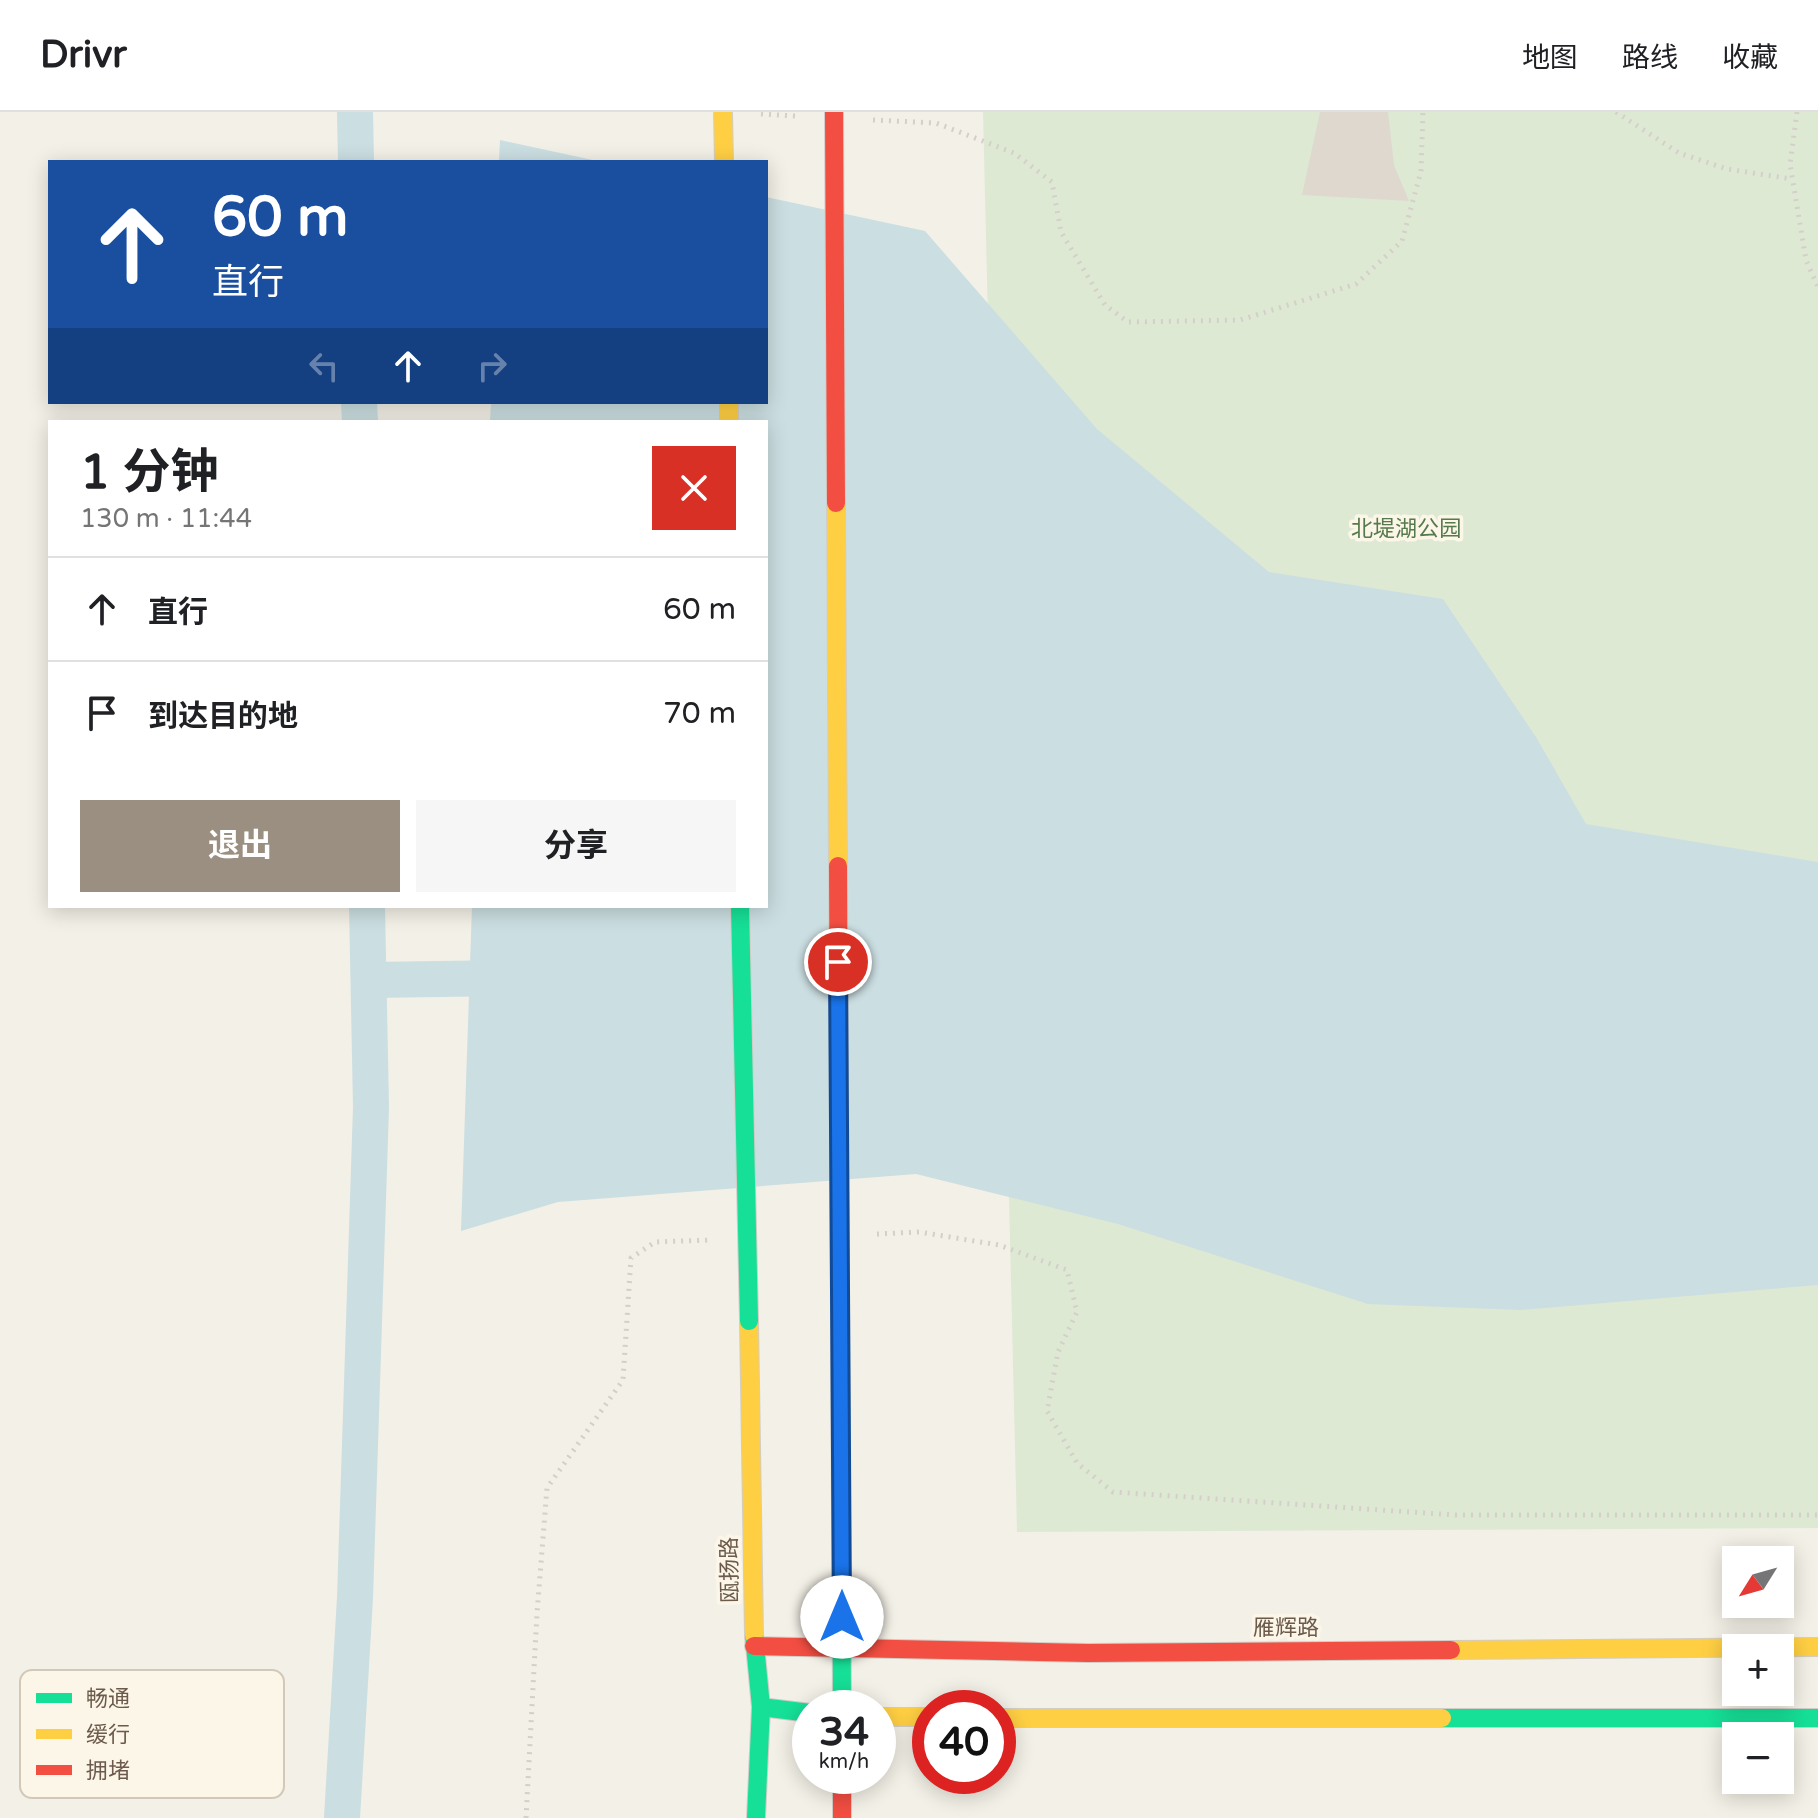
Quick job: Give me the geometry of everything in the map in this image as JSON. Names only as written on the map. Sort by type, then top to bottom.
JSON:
[{"type":"street","points":[[723,112],[724,160]]},
{"type":"street","points":[[834,112],[842,1690]]},
{"type":"street","name":"瓯扬路","points":[[740,908],[754,1646],[761,1707],[756,1818]]},
{"type":"street","name":"雁辉路","points":[[754,1646],[1104,1653],[1818,1647]]},
{"type":"street","points":[[761,1707],[792,1711]]},
{"type":"street","points":[[1016,1718],[1818,1718]]},
{"type":"street","points":[[842,1794],[842,1818]]},
{"type":"path","points":[[873,120],[936,123],[1014,153],[1052,182],[1061,232],[1105,305],[1128,322],[1240,320],[1356,284],[1402,241],[1421,171],[1423,112]]},
{"type":"path","points":[[1616,112],[1679,153],[1727,169],[1792,179]]},
{"type":"path","points":[[1797,112],[1790,164],[1806,260],[1818,287]]},
{"type":"path","points":[[746,114],[809,117]]},
{"type":"path","points":[[873,1234],[919,1232],[999,1245],[1067,1270],[1077,1312],[1058,1352],[1047,1411],[1077,1463],[1113,1492],[1455,1515],[1818,1515]]},
{"type":"path","points":[[526,1818],[547,1488],[623,1380],[631,1258],[655,1242],[717,1240]]},
{"type":"green space","name":"北堤湖公园","points":[[983,112],[1818,112],[1818,1528],[1017,1532]]},
{"type":"shaded area","points":[[500,140],[593,160],[499,160]]},
{"type":"shaded area","points":[[768,197],[925,231],[1097,429],[1269,572],[1443,599],[1536,737],[1586,824],[1818,862],[1818,1285],[1521,1310],[1368,1304],[1118,1224],[916,1174],[558,1202],[461,1231],[472,908],[768,908],[768,420],[490,420],[491,404],[768,404]]},
{"type":"building","points":[[1320,112],[1388,112],[1394,165],[1409,201],[1302,195]]},
{"type":"waterway","points":[[355,112],[356,160]]},
{"type":"waterway","points":[[359,404],[360,420]]},
{"type":"waterway","points":[[342,1818],[355,1598],[371,1107],[367,908]]},
{"type":"waterway","points":[[369,980],[519,978]]},
{"type":"traffic: fast","points":[[740,908],[749,1321]]},
{"type":"traffic: fast","points":[[840,1308],[842,1690]]},
{"type":"traffic: fast","points":[[754,1635],[761,1707],[756,1818]]},
{"type":"traffic: fast","points":[[761,1707],[792,1711]]},
{"type":"traffic: fast","points":[[1442,1718],[1818,1718]]},
{"type":"traffic: slow","points":[[723,112],[724,160]]},
{"type":"traffic: slow","points":[[729,404],[729,420]]},
{"type":"traffic: slow","points":[[836,503],[838,866]]},
{"type":"traffic: slow","points":[[749,1321],[754,1635]]},
{"type":"traffic: slow","points":[[1451,1650],[1818,1647]]},
{"type":"traffic: slow","points":[[896,1717],[912,1717]]},
{"type":"traffic: slow","points":[[1016,1718],[1442,1718]]},
{"type":"traffic: jam","points":[[834,112],[836,503]]},
{"type":"traffic: jam","points":[[838,866],[840,1308]]},
{"type":"traffic: jam","points":[[754,1646],[1088,1653],[1451,1650]]},
{"type":"traffic: jam","points":[[842,1794],[842,1818]]},
{"type":"route","points":[[838,962],[842,1617]]}]
